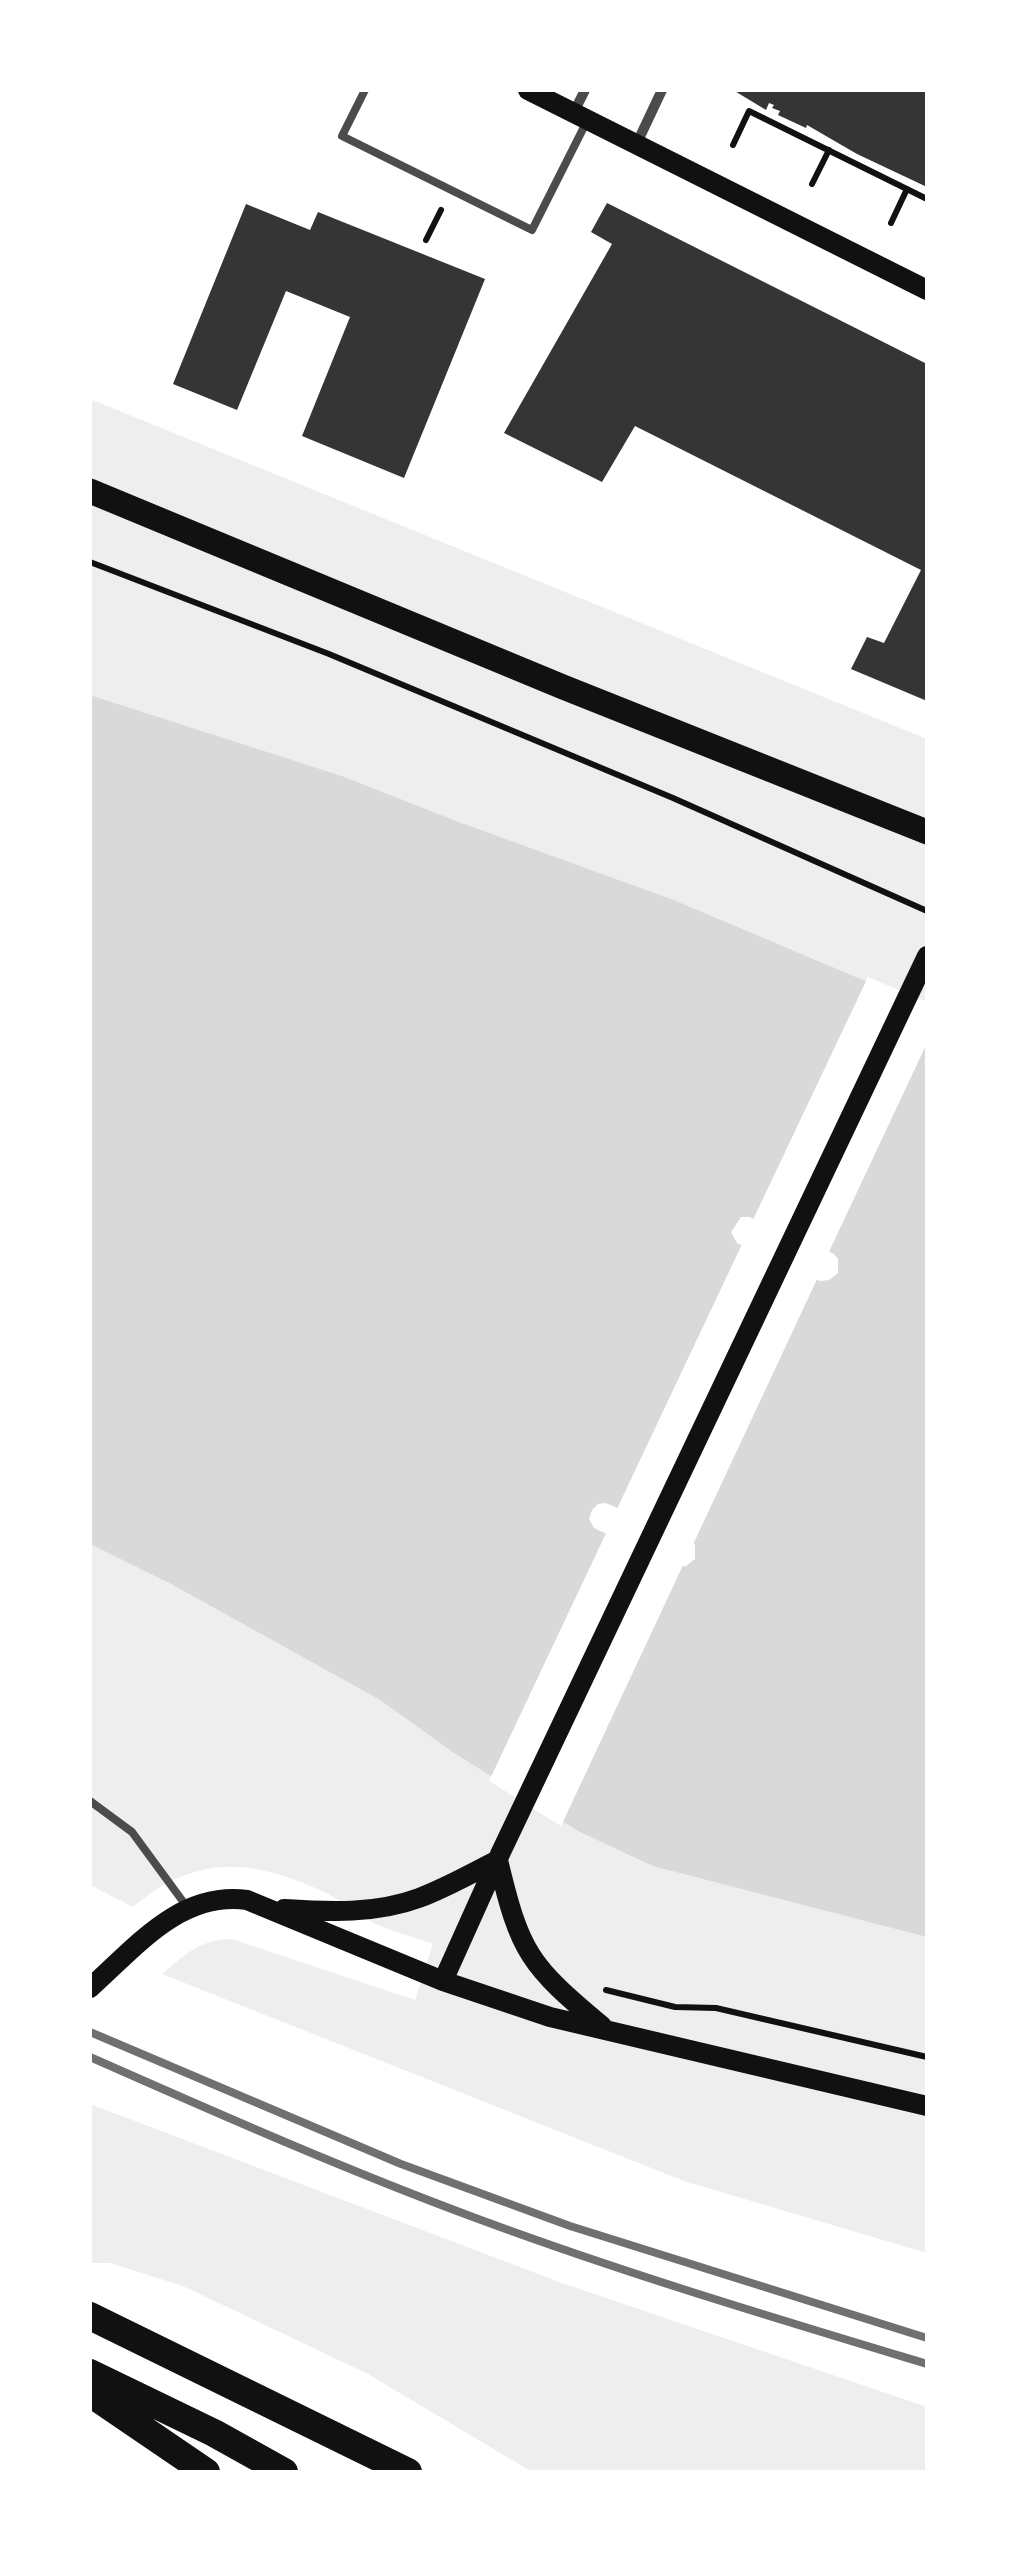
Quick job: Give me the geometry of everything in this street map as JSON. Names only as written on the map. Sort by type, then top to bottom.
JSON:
[{"type":"highway","points":[[90,2316],[408,2472]]},
{"type":"highway","points":[[90,2373],[284,2472]]},
{"type":"highway","points":[[90,2394],[206,2472]]},
{"type":"main road","points":[[528,90],[927,290]]},
{"type":"main road","points":[[90,491],[563,687],[927,832]]},
{"type":"main road","points":[[444,1981],[927,956]]},
{"type":"main road","points":[[272,1909],[386,1907],[418,1899],[498,1860]]},
{"type":"main road","points":[[498,1860],[515,1928],[533,1962],[550,1982],[607,2031]]},
{"type":"main road","points":[[90,1988],[164,1922],[206,1900],[228,1897],[272,1909],[444,1981],[550,2017],[927,2106]]},
{"type":"street","points":[[581,116],[584,90]]},
{"type":"street","points":[[637,142],[662,90]]},
{"type":"lane","points":[[366,90],[342,136],[532,230],[581,116]]},
{"type":"lane","points":[[90,1801],[132,1832],[187,1908]]},
{"type":"path","points":[[733,145],[750,111],[927,199]]},
{"type":"path","points":[[812,184],[828,150]]},
{"type":"path","points":[[891,223],[907,189]]},
{"type":"path","points":[[426,240],[451,190]]},
{"type":"path","points":[[90,562],[329,654],[673,798],[927,912]]},
{"type":"path","points":[[592,1984],[654,2003],[716,2008],[927,2057]]},
{"type":"shaded area","points":[[90,399],[927,739],[927,1007],[674,900],[342,776],[90,695]]},
{"type":"shaded area","points":[[90,695],[342,776],[674,900],[927,1007],[927,1937],[653,1866],[578,1831],[451,1751],[380,1700],[171,1584],[90,1544]],"holes":[[[741,1217],[834,1254],[838,1273],[820,1281],[737,1243],[731,1232]],[[606,1503],[691,1540],[695,1559],[677,1567],[594,1528],[589,1519],[592,1510]]]},
{"type":"shaded area","points":[[90,1544],[171,1584],[380,1700],[451,1751],[578,1831],[791,1899],[927,1937],[927,2253],[684,2181],[162,1974],[202,1945],[232,1939],[415,2000],[433,1944],[374,1923],[302,1882],[252,1868],[204,1869],[157,1889],[133,1907],[90,1885]]},
{"type":"shaded area","points":[[90,2104],[562,2283],[927,2407],[927,2472],[532,2472],[368,2374],[183,2286],[110,2263],[90,2263]]},
{"type":"pier","points":[[868,977],[927,1002],[927,1043],[827,1256],[751,1224]]},
{"type":"pier","points":[[744,1240],[819,1275],[690,1551],[688,1544],[615,1513]]},
{"type":"pier","points":[[608,1529],[678,1562],[685,1561],[561,1826],[489,1781]]},
{"type":"building","points":[[733,90],[927,90],[927,187],[807,125],[806,128],[778,115],[780,111],[772,108],[774,105],[769,103],[766,110]]},
{"type":"building","points":[[607,203],[927,364],[927,701],[851,669],[867,637],[884,643],[921,570],[635,426],[602,482],[504,433],[612,244],[591,232]]},
{"type":"building","points":[[246,204],[310,230],[318,212],[485,279],[404,478],[302,436],[350,317],[286,291],[237,410],[173,384]]},
{"type":"railway","points":[[90,2032],[401,2164],[570,2226],[927,2338]]},
{"type":"railway","points":[[90,2057],[333,2162],[481,2220],[647,2277],[927,2364]]}]
